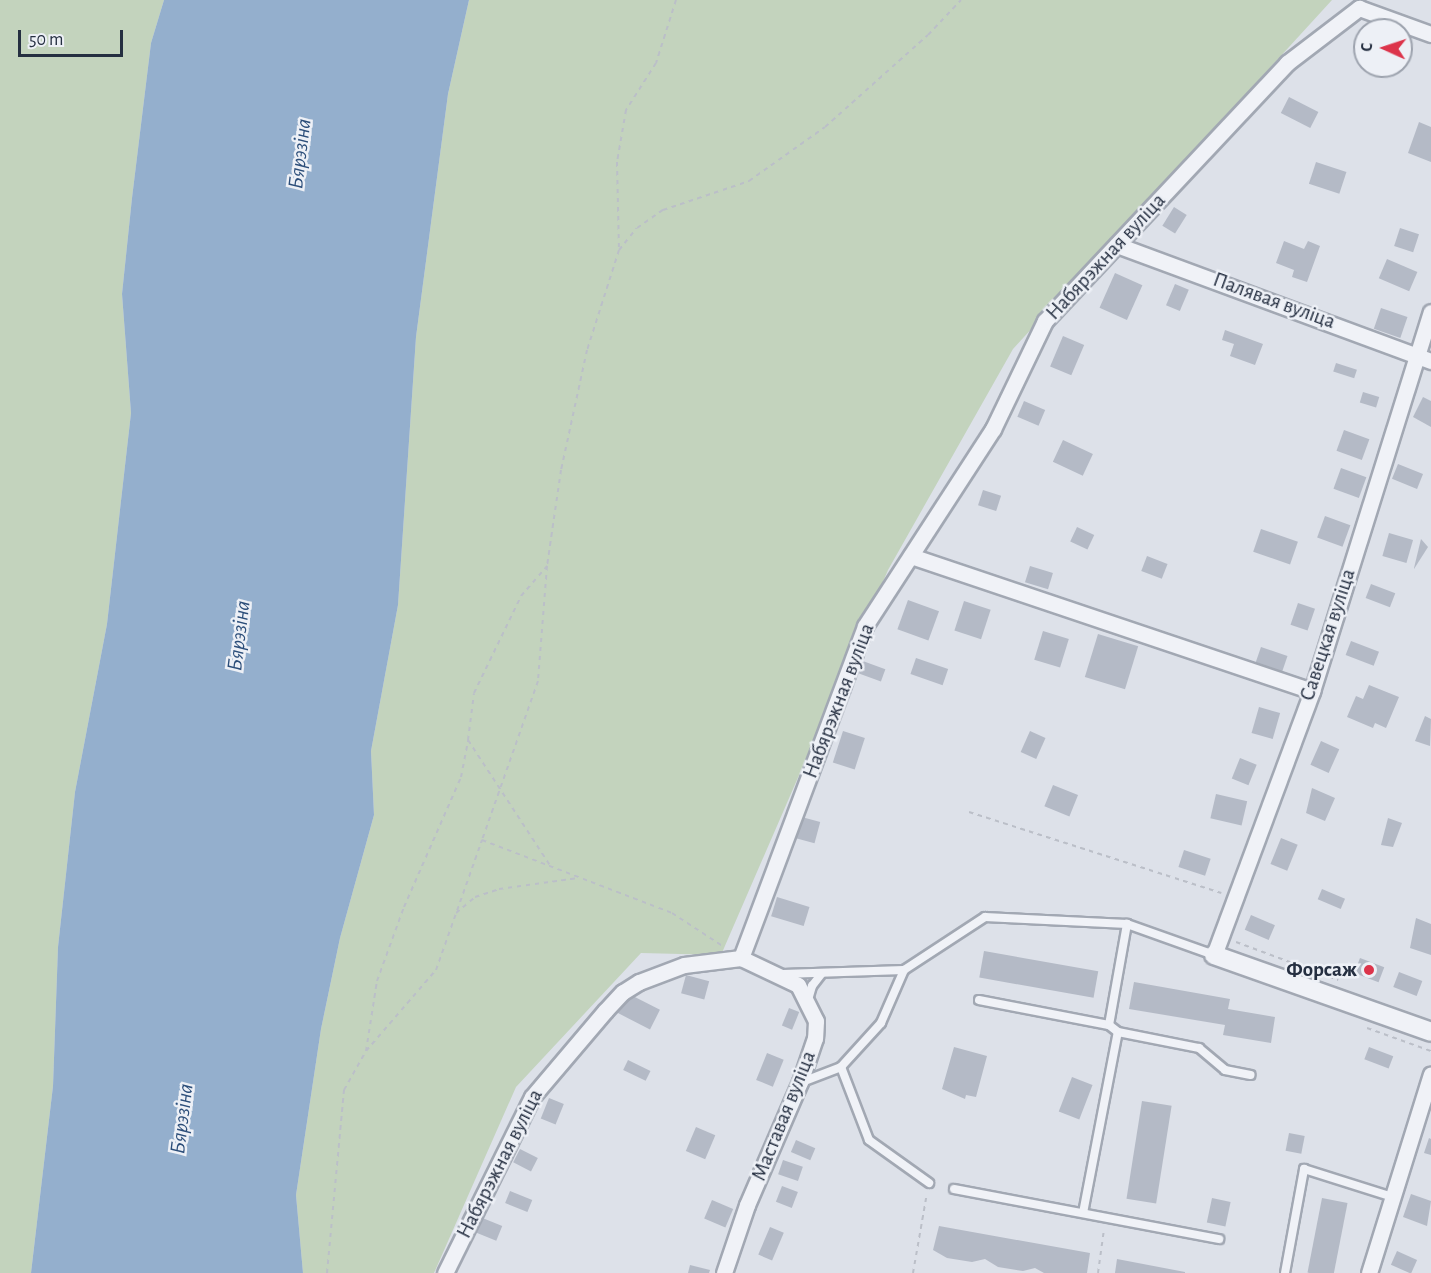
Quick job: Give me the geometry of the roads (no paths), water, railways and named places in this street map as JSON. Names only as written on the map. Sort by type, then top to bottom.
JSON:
[{"type":"street","name":"Набярэжная вуліца","points":[[445,1273],[532,1096],[604,1011],[623,992],[639,982],[684,965],[741,958],[865,626],[993,429],[1045,321],[1287,63],[1359,8],[1431,34]]},
{"type":"street","name":"Палявая вуліца","points":[[1117,244],[1417,353],[1431,361]]},
{"type":"street","name":"Савецкая вуліца","points":[[1214,955],[1312,691],[1431,312]]},
{"type":"street","points":[[911,556],[1312,691]]},
{"type":"street","points":[[1214,955],[1431,1032]]},
{"type":"street","name":"Маставая вуліца","points":[[724,1273],[747,1205],[800,1082],[815,1038],[816,1021],[808,1000],[798,984],[782,974],[741,958]]},
{"type":"street","points":[[1369,1273],[1431,1074]]},
{"type":"lane","points":[[782,974],[904,970],[986,917],[1127,924],[1214,955]]},
{"type":"lane","points":[[1109,1025],[1127,924]]},
{"type":"lane","points":[[800,1082],[841,1066],[881,1023],[904,970]]},
{"type":"lane","points":[[808,1000],[812,986],[822,973]]},
{"type":"lane","points":[[979,1000],[1109,1025],[1118,1032],[1199,1048],[1225,1070],[1251,1076]]},
{"type":"lane","points":[[1083,1213],[1118,1032]]},
{"type":"lane","points":[[841,1066],[869,1140],[929,1183]]},
{"type":"lane","points":[[1285,1273],[1304,1168],[1393,1197]]},
{"type":"lane","points":[[954,1189],[1219,1239]]},
{"type":"water","name":"Бярэзіна","points":[[164,0],[469,0],[448,94],[416,337],[398,605],[371,751],[374,815],[340,938],[321,1029],[296,1195],[303,1273],[31,1273],[53,1086],[58,947],[75,792],[107,624],[131,413],[122,294],[132,198],[151,43]]},
{"type":"place","name":"Форсаж","points":[[1369,970]]}]
